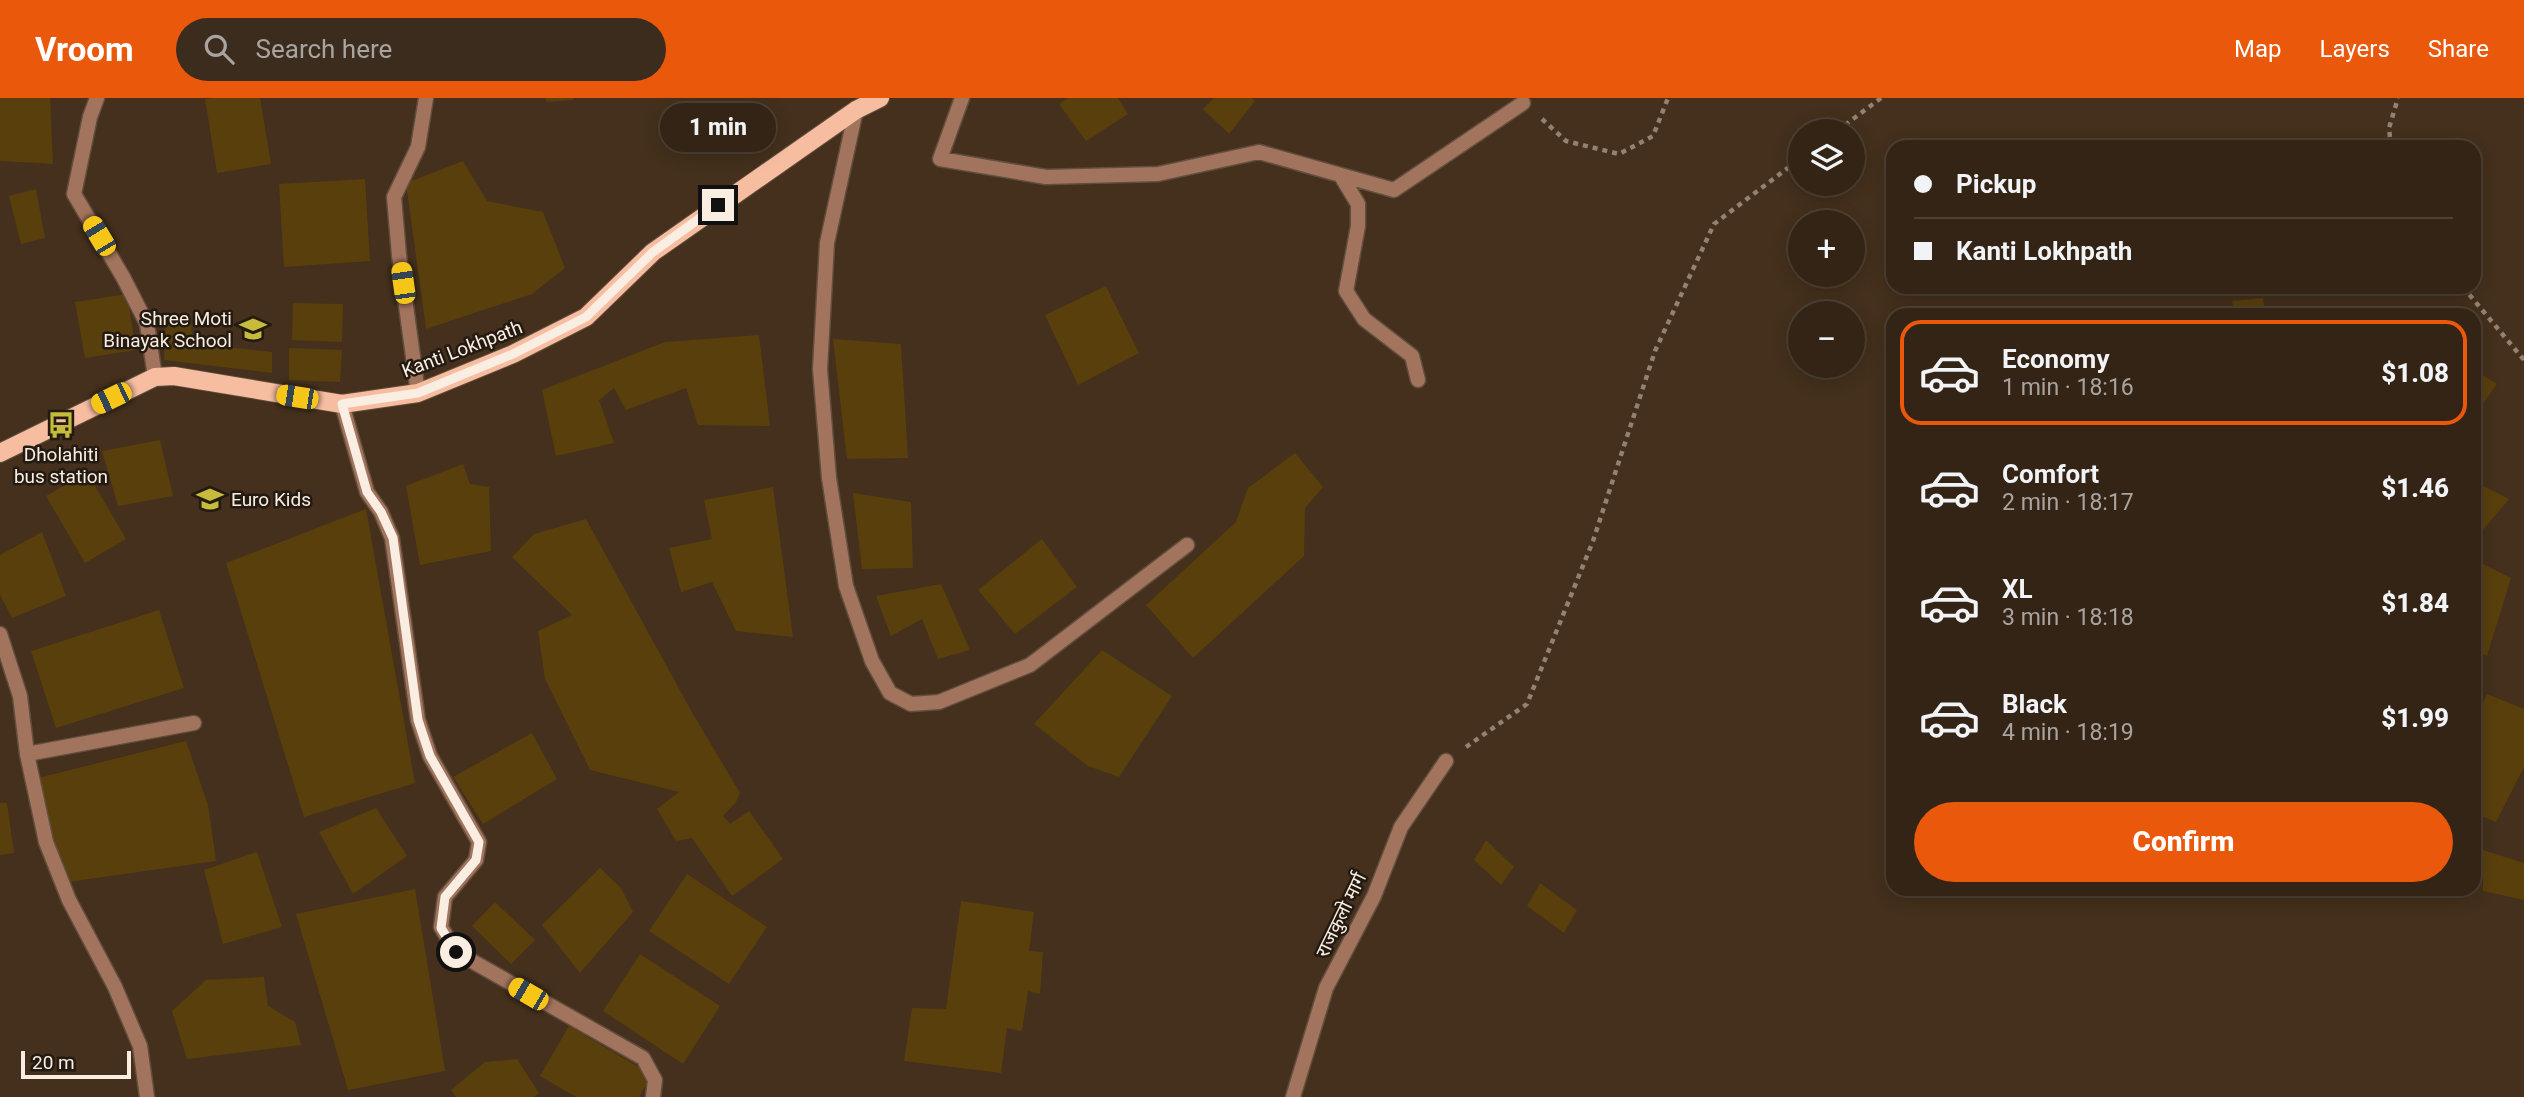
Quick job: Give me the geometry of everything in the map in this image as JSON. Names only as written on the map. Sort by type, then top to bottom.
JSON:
[{"type":"main road","name":"Kanti Lokhpath","points":[[0,453],[155,377],[174,376],[342,404],[418,393],[513,354],[586,317],[653,252],[856,110],[880,98]]},
{"type":"street","points":[[97,98],[90,117],[74,194],[124,277],[147,324],[155,377]]},
{"type":"street","points":[[418,393],[394,197],[418,147],[426,98]]},
{"type":"street","points":[[962,98],[940,159],[1046,177],[1158,174],[1259,152],[1394,190],[1523,103]]},
{"type":"street","points":[[856,110],[827,243],[820,369],[828,478],[846,586],[872,661],[890,693],[911,704],[939,702],[1030,665],[1187,545]]},
{"type":"street","points":[[1341,176],[1358,204],[1358,226],[1346,291],[1364,319],[1412,356],[1418,380]]},
{"type":"street","points":[[342,404],[367,492],[381,512],[393,538],[418,720],[430,756],[479,842],[476,860],[445,897],[441,928],[456,952],[643,1058],[655,1080],[653,1097]]},
{"type":"street","points":[[0,634],[20,696],[27,754],[46,842],[69,900],[115,987],[140,1046],[147,1097]]},
{"type":"street","points":[[27,754],[194,723]]},
{"type":"street","name":"राजकुलो मार्ग","points":[[1293,1097],[1326,988],[1374,896],[1401,827],[1446,761]]},
{"type":"path","points":[[1523,103],[1566,141],[1619,154],[1653,136],[1668,98]]},
{"type":"path","points":[[1866,98],[1871,105]]},
{"type":"path","points":[[1853,119],[1881,98]]},
{"type":"path","points":[[2390,140],[2389,128],[2398,98]]},
{"type":"path","points":[[1446,761],[1527,704],[1593,541],[1655,351],[1714,224],[1788,168]]},
{"type":"path","points":[[2469,294],[2481,308]]},
{"type":"path","points":[[2481,309],[2524,360]]},
{"type":"building","points":[[0,98],[50,98],[53,164],[0,161]]},
{"type":"building","points":[[260,98],[271,164],[217,173],[205,99]]},
{"type":"building","points":[[545,98],[573,98],[573,100],[547,102]]},
{"type":"building","points":[[1068,98],[1118,98],[1128,114],[1086,141],[1059,104]]},
{"type":"building","points":[[1214,98],[1252,98],[1255,101],[1229,134],[1203,109]]},
{"type":"building","points":[[463,161],[487,201],[543,212],[565,268],[532,294],[426,329],[406,183]]},
{"type":"building","points":[[365,179],[370,261],[284,267],[279,184]]},
{"type":"building","points":[[36,189],[45,238],[21,244],[9,196]]},
{"type":"building","points":[[1106,286],[1139,353],[1078,385],[1045,315]]},
{"type":"building","points":[[127,294],[136,350],[85,358],[75,302]]},
{"type":"building","points":[[2263,298],[2264,308],[2234,308],[2232,301]]},
{"type":"building","points":[[293,303],[343,304],[342,342],[292,340]]},
{"type":"building","points":[[166,315],[191,316],[192,343],[272,352],[272,373],[164,360]]},
{"type":"building","points":[[759,335],[770,426],[698,425],[686,388],[626,410],[614,388],[599,400],[614,443],[556,456],[542,390],[665,342]]},
{"type":"building","points":[[833,339],[901,344],[908,458],[847,459]]},
{"type":"building","points":[[289,348],[342,350],[340,382],[289,380]]},
{"type":"building","points":[[2481,374],[2497,384],[2481,406]]},
{"type":"building","points":[[160,440],[173,496],[118,506],[102,451]]},
{"type":"building","points":[[1295,453],[1323,487],[1305,508],[1304,556],[1193,658],[1146,605],[1236,522],[1248,488]]},
{"type":"building","points":[[463,464],[470,484],[489,487],[491,551],[420,565],[406,486]]},
{"type":"building","points":[[87,472],[126,539],[85,563],[46,496]]},
{"type":"building","points":[[2481,485],[2509,499],[2481,530]]},
{"type":"building","points":[[773,487],[793,637],[736,631],[712,582],[681,592],[669,548],[712,539],[704,500]]},
{"type":"building","points":[[853,493],[911,502],[913,568],[862,569]]},
{"type":"building","points":[[366,509],[415,783],[304,817],[226,563]]},
{"type":"building","points":[[586,519],[693,714],[740,793],[736,802],[723,816],[730,824],[749,811],[783,859],[732,896],[692,838],[676,841],[657,809],[679,792],[590,770],[545,679],[538,631],[572,615],[512,557],[534,534]]},
{"type":"building","points":[[42,532],[66,596],[12,618],[0,595],[0,555]]},
{"type":"building","points":[[1042,539],[1077,587],[1015,634],[978,590]]},
{"type":"building","points":[[2483,564],[2511,578],[2487,656],[2481,654]]},
{"type":"building","points":[[941,584],[970,650],[938,659],[922,619],[891,636],[876,596]]},
{"type":"building","points":[[159,610],[184,688],[56,728],[31,651]]},
{"type":"building","points":[[1102,650],[1172,696],[1119,777],[1088,766],[1034,724]]},
{"type":"building","points":[[2487,694],[2524,709],[2524,767],[2496,822],[2481,816],[2481,706]]},
{"type":"building","points":[[532,733],[557,779],[483,824],[453,777]]},
{"type":"building","points":[[186,741],[208,805],[216,861],[68,882],[34,779]]},
{"type":"building","points":[[0,803],[7,803],[14,853],[0,855]]},
{"type":"building","points":[[376,808],[407,856],[353,894],[319,832]]},
{"type":"building","points":[[1486,840],[1514,867],[1501,885],[1474,860]]},
{"type":"building","points":[[2483,850],[2524,863],[2524,900],[2483,891]]},
{"type":"building","points":[[257,852],[282,927],[223,944],[204,870]]},
{"type":"building","points":[[600,868],[621,888],[633,912],[580,973],[542,925]]},
{"type":"building","points":[[687,874],[767,927],[729,984],[649,931]]},
{"type":"building","points":[[1540,883],[1577,910],[1564,933],[1527,906]]},
{"type":"building","points":[[415,889],[445,1071],[348,1090],[296,914]]},
{"type":"building","points":[[961,901],[1034,912],[1029,951],[1043,952],[1040,994],[1028,991],[1022,1031],[1007,1028],[1001,1073],[904,1061],[912,1008],[946,1009]]},
{"type":"building","points":[[495,902],[535,940],[511,964],[472,926]]},
{"type":"building","points":[[640,954],[720,1006],[683,1064],[603,1011]]},
{"type":"building","points":[[264,977],[268,1006],[295,1022],[301,1045],[187,1059],[172,1011],[206,980]]},
{"type":"building","points":[[569,1026],[652,1075],[639,1097],[576,1097],[540,1076]]},
{"type":"building","points":[[517,1059],[539,1093],[534,1097],[456,1097],[451,1090],[485,1062]]},
{"type":"place","name":"Shree Moti Binayak School","points":[[253,329]]},
{"type":"place","name":"Dholahiti bus station","points":[[61,425]]},
{"type":"place","name":"Euro Kids","points":[[210,499]]},
{"type":"route","points":[[456,952],[441,928],[445,897],[476,860],[479,842],[430,756],[418,720],[393,538],[381,512],[367,492],[342,404],[418,393],[513,354],[586,317],[653,252],[718,205]]}]
